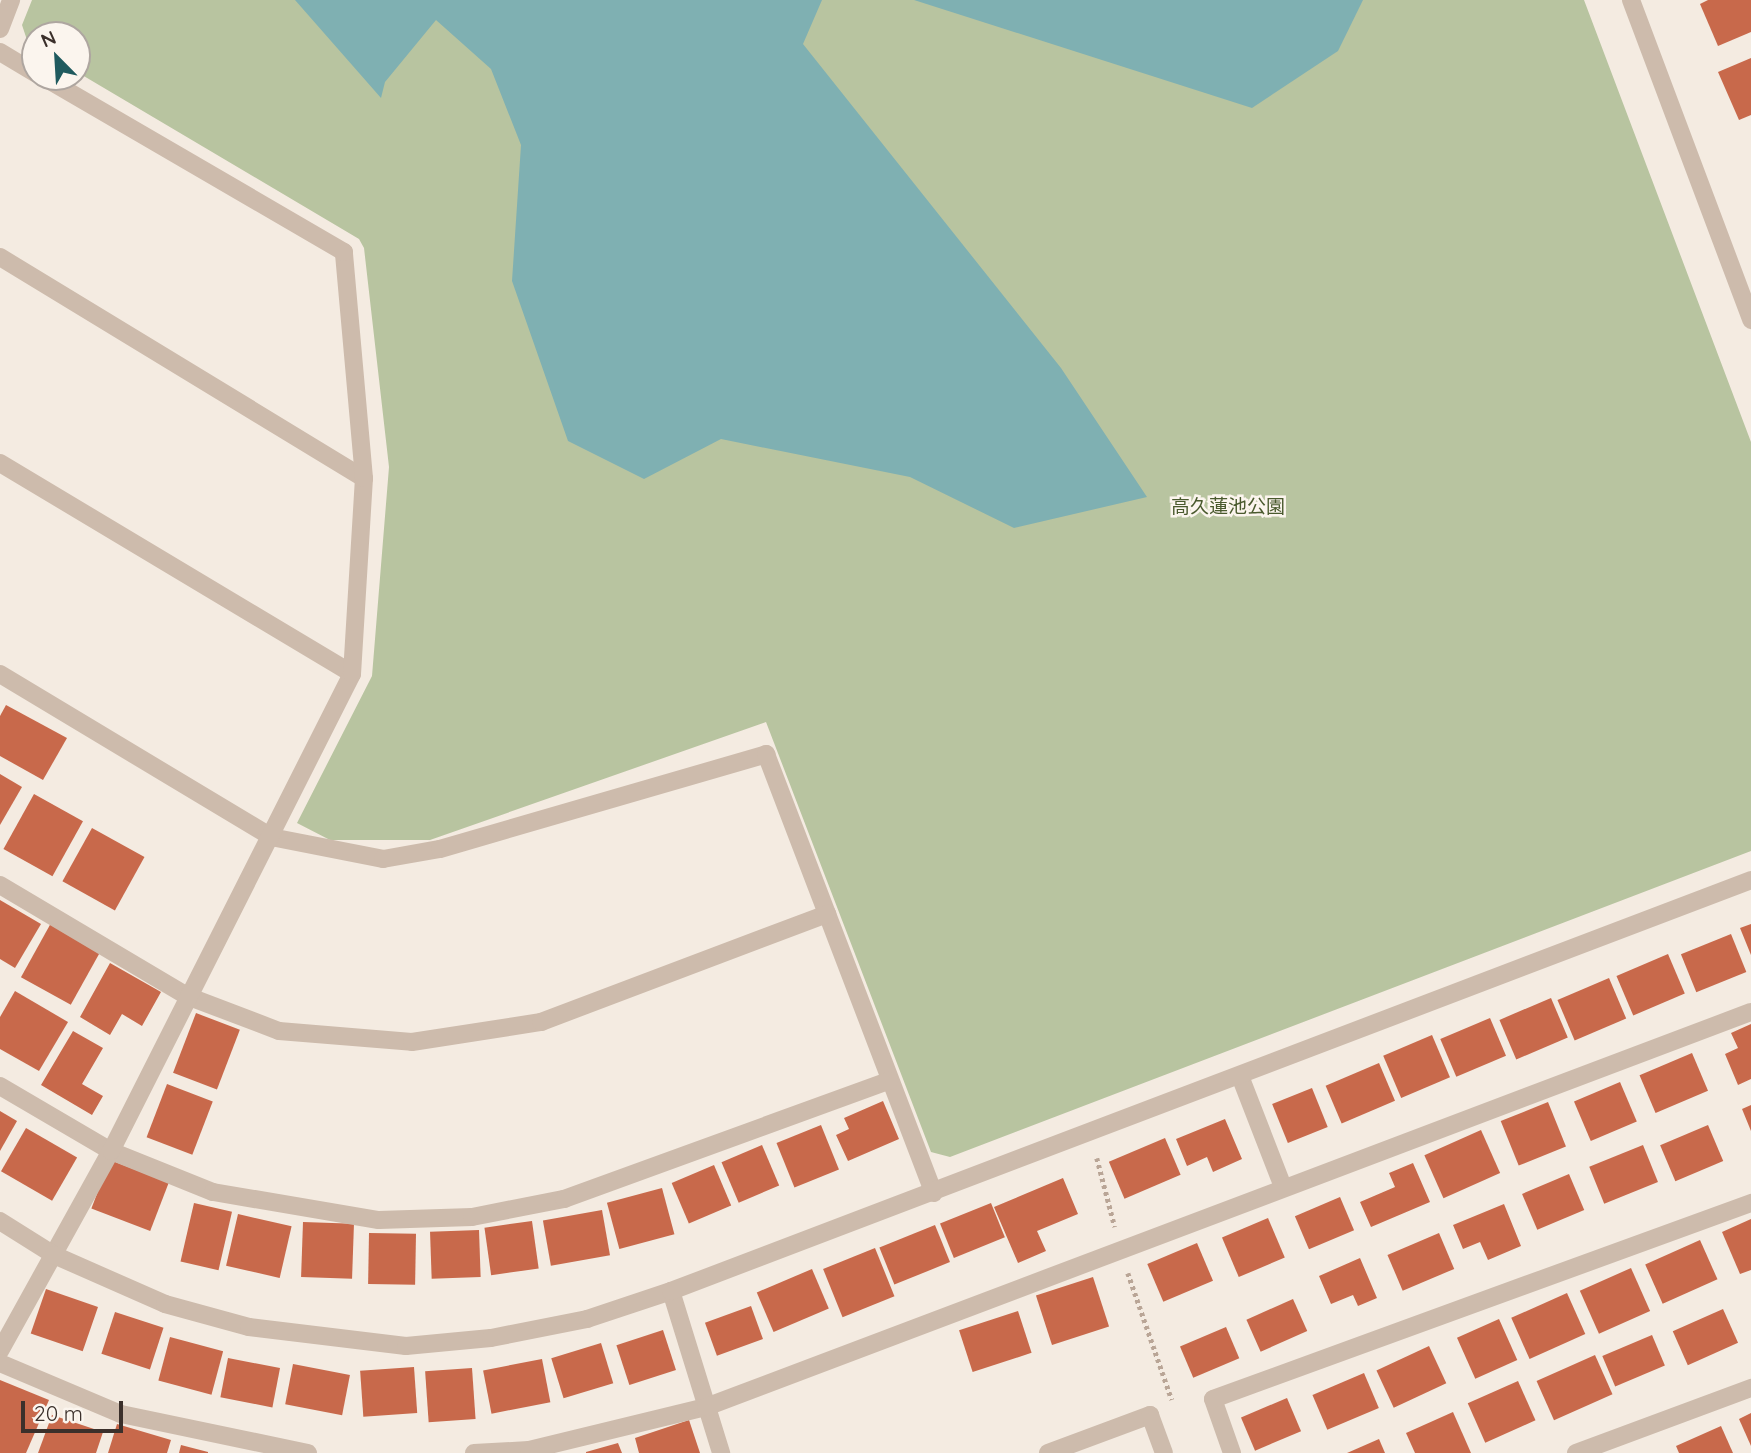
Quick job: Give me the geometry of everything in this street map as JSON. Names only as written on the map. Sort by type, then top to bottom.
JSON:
[{"type":"street","points":[[0,29],[11,0]]},
{"type":"street","points":[[1631,0],[1751,320]]},
{"type":"street","points":[[0,52],[21,65]]},
{"type":"street","points":[[0,1351],[111,1151],[352,674],[364,478],[344,252],[67,91]]},
{"type":"street","points":[[0,257],[364,478]]},
{"type":"street","points":[[0,463],[352,674]]},
{"type":"street","points":[[0,674],[271,837],[336,854],[383,859],[417,853],[766,754],[934,1193]]},
{"type":"street","points":[[0,1221],[54,1255],[165,1304],[249,1327],[407,1346],[573,1322],[671,1291],[934,1193],[1751,880]]},
{"type":"street","points":[[0,885],[187,996],[291,1032],[412,1042],[474,1036],[541,1022],[827,914]]},
{"type":"street","points":[[474,1453],[530,1452],[706,1407],[1283,1187],[1751,1013]]},
{"type":"street","points":[[1240,1076],[1283,1187]]},
{"type":"street","points":[[0,1086],[111,1151],[213,1192],[301,1211],[379,1220],[472,1217],[564,1199],[889,1081]]},
{"type":"street","points":[[1232,1453],[1213,1399],[1751,1203]]},
{"type":"street","points":[[671,1291],[721,1453]]},
{"type":"street","points":[[0,1363],[121,1414],[307,1453]]},
{"type":"street","points":[[1576,1453],[1751,1388]]},
{"type":"street","points":[[1048,1453],[1150,1415],[1164,1453]]},
{"type":"path","points":[[1097,1158],[1121,1251],[1175,1409],[1150,1415]]},
{"type":"green space","name":"高久蓮池公園","points":[[32,0],[1584,0],[1751,442],[1751,851],[950,1157],[931,1152],[766,722],[430,840],[330,840],[297,823],[372,676],[389,467],[364,248],[359,239],[91,80],[91,21],[24,21]]},
{"type":"water","points":[[295,0],[822,0],[803,44],[1061,368],[1147,497],[1014,528],[910,477],[721,439],[644,479],[568,441],[512,281],[521,145],[491,69],[436,20],[385,82],[381,98]]},
{"type":"water","points":[[914,0],[1363,0],[1338,51],[1252,108]]},
{"type":"building","points":[[1708,0],[1751,0],[1751,32],[1718,46],[1700,4]]},
{"type":"building","points":[[1751,58],[1751,115],[1739,120],[1718,72]]},
{"type":"building","points":[[6,705],[67,738],[43,780],[0,756],[0,716]]},
{"type":"building","points":[[0,774],[22,787],[0,825]]},
{"type":"building","points":[[34,794],[83,821],[52,876],[3,849]]},
{"type":"building","points":[[92,828],[144,857],[115,910],[62,881]]},
{"type":"building","points":[[0,900],[41,924],[15,968],[0,959]]},
{"type":"building","points":[[51,923],[101,951],[71,1005],[21,977]]},
{"type":"building","points":[[1751,924],[1751,955],[1740,928]]},
{"type":"building","points":[[1731,934],[1746,972],[1696,992],[1681,954]]},
{"type":"building","points":[[1668,954],[1685,994],[1633,1015],[1616,976]]},
{"type":"building","points":[[110,963],[161,992],[142,1026],[122,1014],[110,1035],[80,1017]]},
{"type":"building","points":[[1609,978],[1626,1019],[1575,1040],[1557,1000]]},
{"type":"building","points":[[15,991],[68,1022],[39,1071],[0,1049],[0,1017]]},
{"type":"building","points":[[1551,998],[1568,1038],[1516,1059],[1499,1020]]},
{"type":"building","points":[[196,1013],[240,1030],[217,1090],[173,1073]]},
{"type":"building","points":[[1490,1018],[1506,1056],[1456,1077],[1440,1039]]},
{"type":"building","points":[[1751,1024],[1751,1079],[1738,1085],[1725,1054],[1738,1048],[1731,1033]]},
{"type":"building","points":[[73,1031],[103,1048],[82,1084],[103,1096],[92,1115],[41,1085]]},
{"type":"building","points":[[1432,1035],[1450,1077],[1401,1098],[1383,1056]]},
{"type":"building","points":[[1692,1053],[1708,1091],[1656,1113],[1640,1075]]},
{"type":"building","points":[[1379,1063],[1395,1101],[1342,1123],[1326,1086]]},
{"type":"building","points":[[1620,1082],[1637,1122],[1591,1141],[1574,1102]]},
{"type":"building","points":[[167,1084],[213,1102],[192,1155],[147,1137]]},
{"type":"building","points":[[1312,1088],[1328,1127],[1288,1143],[1272,1104]]},
{"type":"building","points":[[883,1101],[899,1139],[848,1161],[836,1135],[849,1129],[844,1118]]},
{"type":"building","points":[[1548,1102],[1566,1147],[1519,1166],[1501,1121]]},
{"type":"building","points":[[1751,1105],[1751,1131],[1742,1109]]},
{"type":"building","points":[[0,1111],[17,1121],[0,1151]]},
{"type":"building","points":[[1225,1119],[1242,1159],[1213,1172],[1207,1157],[1187,1166],[1176,1139]]},
{"type":"building","points":[[821,1125],[839,1170],[794,1187],[776,1143]]},
{"type":"building","points":[[1708,1125],[1723,1161],[1675,1181],[1660,1145]]},
{"type":"building","points":[[26,1128],[77,1158],[52,1201],[1,1171]]},
{"type":"building","points":[[1481,1130],[1500,1173],[1443,1198],[1424,1155]]},
{"type":"building","points":[[1165,1138],[1181,1175],[1124,1199],[1109,1162]]},
{"type":"building","points":[[762,1145],[779,1186],[739,1203],[721,1162]]},
{"type":"building","points":[[1643,1145],[1658,1182],[1604,1204],[1589,1167]]},
{"type":"building","points":[[110,1160],[169,1183],[150,1231],[91,1209]]},
{"type":"building","points":[[1413,1163],[1430,1202],[1371,1227],[1360,1202],[1395,1187],[1389,1173]]},
{"type":"building","points":[[714,1165],[731,1206],[689,1223],[672,1183]]},
{"type":"building","points":[[1569,1174],[1584,1210],[1537,1230],[1522,1194]]},
{"type":"building","points":[[1063,1178],[1078,1214],[1037,1231],[1046,1251],[1018,1263],[994,1207]]},
{"type":"building","points":[[662,1188],[674,1234],[619,1249],[607,1203]]},
{"type":"building","points":[[1340,1197],[1354,1230],[1309,1249],[1295,1216]]},
{"type":"building","points":[[194,1203],[232,1212],[219,1270],[181,1261]]},
{"type":"building","points":[[991,1203],[1005,1237],[954,1258],[940,1224]]},
{"type":"building","points":[[1504,1204],[1521,1246],[1488,1260],[1480,1242],[1463,1249],[1453,1225]]},
{"type":"building","points":[[602,1210],[610,1255],[551,1266],[543,1220]]},
{"type":"building","points":[[238,1214],[292,1226],[280,1278],[226,1266]]},
{"type":"building","points":[[1268,1218],[1285,1258],[1239,1277],[1222,1238]]},
{"type":"building","points":[[1751,1219],[1751,1270],[1740,1274],[1722,1232]]},
{"type":"building","points":[[532,1221],[539,1269],[491,1275],[484,1228]]},
{"type":"building","points":[[303,1222],[354,1224],[352,1279],[301,1277]]},
{"type":"building","points":[[935,1225],[950,1262],[894,1285],[879,1247]]},
{"type":"building","points":[[479,1230],[481,1277],[432,1279],[430,1232]]},
{"type":"building","points":[[369,1233],[416,1234],[415,1285],[368,1284]]},
{"type":"building","points":[[1439,1233],[1454,1269],[1403,1291],[1387,1255]]},
{"type":"building","points":[[1700,1240],[1717,1279],[1663,1304],[1645,1264]]},
{"type":"building","points":[[1197,1243],[1213,1281],[1163,1302],[1147,1264]]},
{"type":"building","points":[[875,1248],[894,1296],[843,1317],[823,1269]]},
{"type":"building","points":[[1360,1258],[1377,1298],[1358,1306],[1353,1295],[1331,1304],[1319,1276]]},
{"type":"building","points":[[1631,1268],[1650,1311],[1599,1334],[1580,1291]]},
{"type":"building","points":[[812,1269],[829,1309],[774,1332],[757,1292]]},
{"type":"building","points":[[1093,1277],[1109,1326],[1052,1345],[1036,1296]]},
{"type":"building","points":[[46,1289],[98,1307],[83,1351],[31,1333]]},
{"type":"building","points":[[1567,1293],[1585,1334],[1530,1359],[1511,1318]]},
{"type":"building","points":[[1293,1299],[1307,1331],[1261,1352],[1246,1320]]},
{"type":"building","points":[[751,1306],[763,1339],[717,1356],[705,1323]]},
{"type":"building","points":[[1723,1309],[1738,1343],[1688,1365],[1673,1331]]},
{"type":"building","points":[[1018,1311],[1032,1353],[973,1372],[959,1330]]},
{"type":"building","points":[[115,1312],[164,1328],[150,1370],[101,1354]]},
{"type":"building","points":[[1499,1319],[1517,1360],[1475,1379],[1457,1338]]},
{"type":"building","points":[[1226,1327],[1239,1358],[1193,1378],[1180,1347]]},
{"type":"building","points":[[663,1330],[676,1370],[629,1385],[616,1345]]},
{"type":"building","points":[[1652,1335],[1665,1365],[1615,1386],[1602,1356]]},
{"type":"building","points":[[170,1337],[223,1351],[211,1395],[158,1380]]},
{"type":"building","points":[[601,1343],[613,1383],[564,1398],[551,1358]]},
{"type":"building","points":[[1429,1346],[1446,1383],[1394,1408],[1376,1371]]},
{"type":"building","points":[[1595,1355],[1612,1394],[1554,1420],[1537,1381]]},
{"type":"building","points":[[228,1358],[280,1368],[272,1407],[220,1397]]},
{"type":"building","points":[[542,1359],[550,1402],[491,1414],[483,1370]]},
{"type":"building","points":[[293,1364],[350,1375],[342,1415],[285,1404]]},
{"type":"building","points":[[414,1367],[417,1413],[363,1417],[360,1371]]},
{"type":"building","points":[[472,1368],[476,1419],[429,1422],[425,1371]]},
{"type":"building","points":[[1364,1373],[1379,1408],[1327,1430],[1312,1395]]},
{"type":"building","points":[[0,1380],[49,1400],[26,1453],[0,1453]]},
{"type":"building","points":[[1518,1381],[1535,1420],[1485,1443],[1468,1403]]},
{"type":"building","points":[[1287,1398],[1301,1431],[1255,1451],[1241,1418]]},
{"type":"building","points":[[1453,1412],[1471,1453],[1415,1453],[1406,1433]]},
{"type":"building","points":[[1751,1413],[1751,1446],[1739,1419]]},
{"type":"building","points":[[52,1415],[103,1432],[96,1453],[38,1453]]},
{"type":"building","points":[[689,1420],[700,1453],[639,1453],[635,1438]]},
{"type":"building","points":[[117,1424],[171,1440],[167,1453],[108,1453]]},
{"type":"building","points":[[1721,1426],[1733,1453],[1679,1453],[1676,1446]]},
{"type":"building","points":[[1379,1439],[1385,1453],[1347,1453]]},
{"type":"building","points":[[618,1443],[622,1453],[586,1453],[586,1452]]},
{"type":"building","points":[[181,1445],[208,1452],[208,1453],[179,1453]]}]
